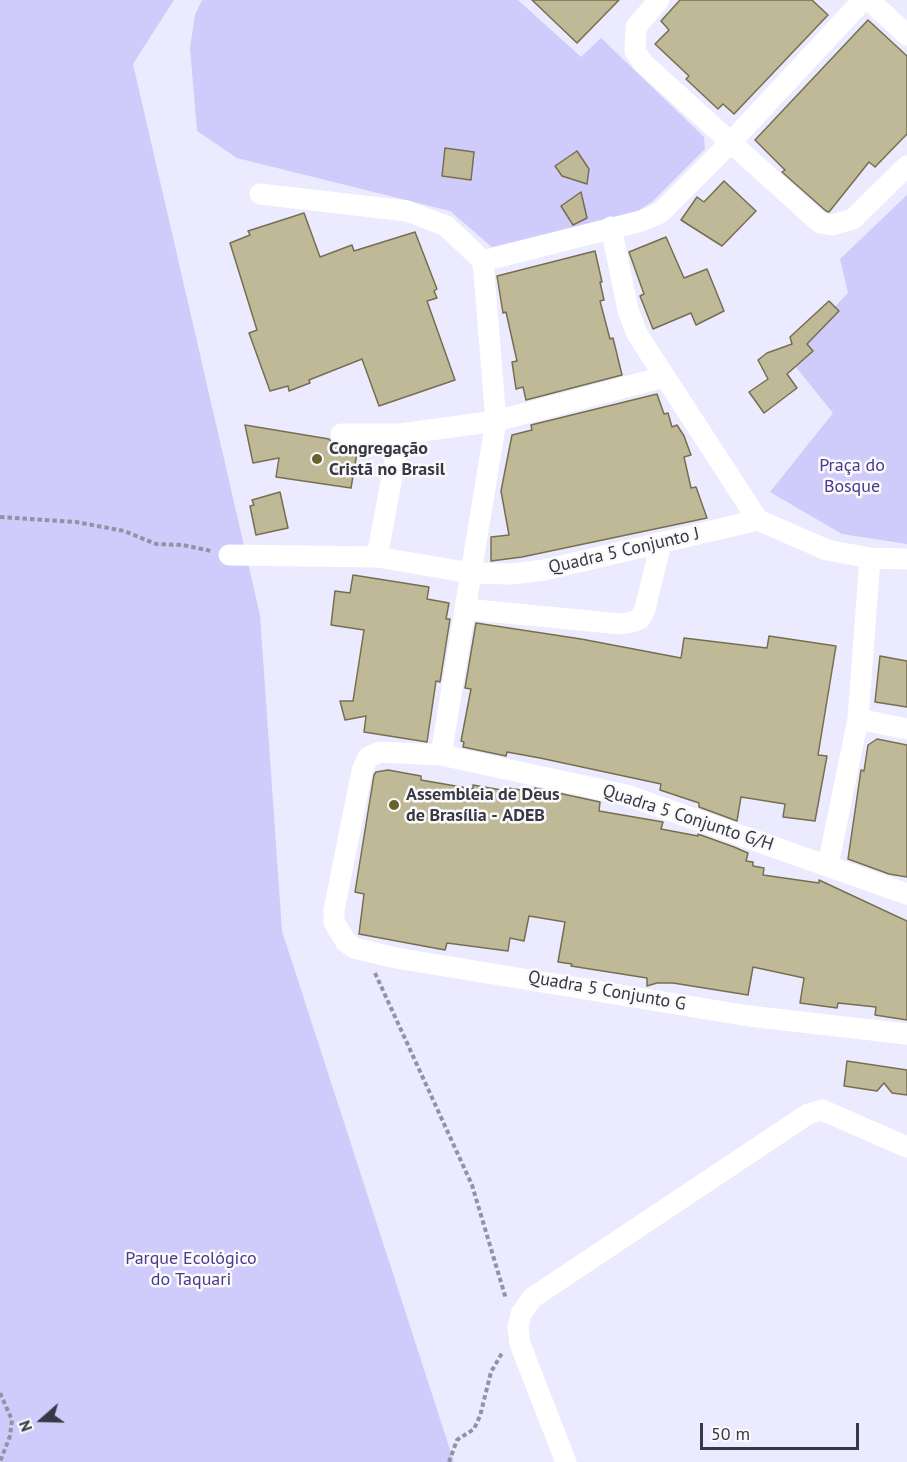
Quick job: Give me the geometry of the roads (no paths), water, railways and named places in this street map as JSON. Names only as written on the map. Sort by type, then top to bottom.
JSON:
[{"type":"street","points":[[659,0],[636,27],[635,51],[644,63],[820,223],[832,225],[853,219],[907,166]]},
{"type":"street","points":[[483,261],[660,213],[731,142],[863,0]]},
{"type":"street","points":[[869,0],[907,35]]},
{"type":"street","points":[[260,194],[407,211],[446,226],[483,261],[496,422],[441,755]]},
{"type":"street","points":[[610,227],[628,310],[637,334],[758,520],[793,537],[828,550],[870,558],[907,560]]},
{"type":"street","points":[[341,434],[400,434],[496,422],[664,377]]},
{"type":"street","points":[[377,557],[400,434]]},
{"type":"street","name":"Quadra 5 Conjunto J","points":[[229,555],[377,557],[471,573],[511,574],[544,570],[758,520]]},
{"type":"street","points":[[465,609],[621,624],[632,622],[640,619],[645,609],[661,543]]},
{"type":"street","points":[[828,865],[858,719],[870,558]]},
{"type":"street","points":[[858,719],[907,729]]},
{"type":"street","name":"Quadra 5 Conjunto G/H","points":[[334,909],[362,771],[369,757],[374,753],[441,755],[626,795],[907,894]]},
{"type":"street","name":"Quadra 5 Conjunto G","points":[[334,909],[334,922],[346,942],[365,952],[750,1016],[907,1034]]},
{"type":"street","points":[[567,1462],[519,1344],[518,1327],[521,1314],[532,1298],[796,1120],[822,1110],[907,1147]]},
{"type":"place","name":"Congregação Cristã no Brasil","points":[[317,459]]},
{"type":"place","name":"Assembleia de Deus de Brasília - ADEB","points":[[394,805]]},
{"type":"park label","name":"Praça do Bosque","points":[[852,476]]},
{"type":"park label","name":"Parque Ecológico do Taquari","points":[[191,1269]]}]
